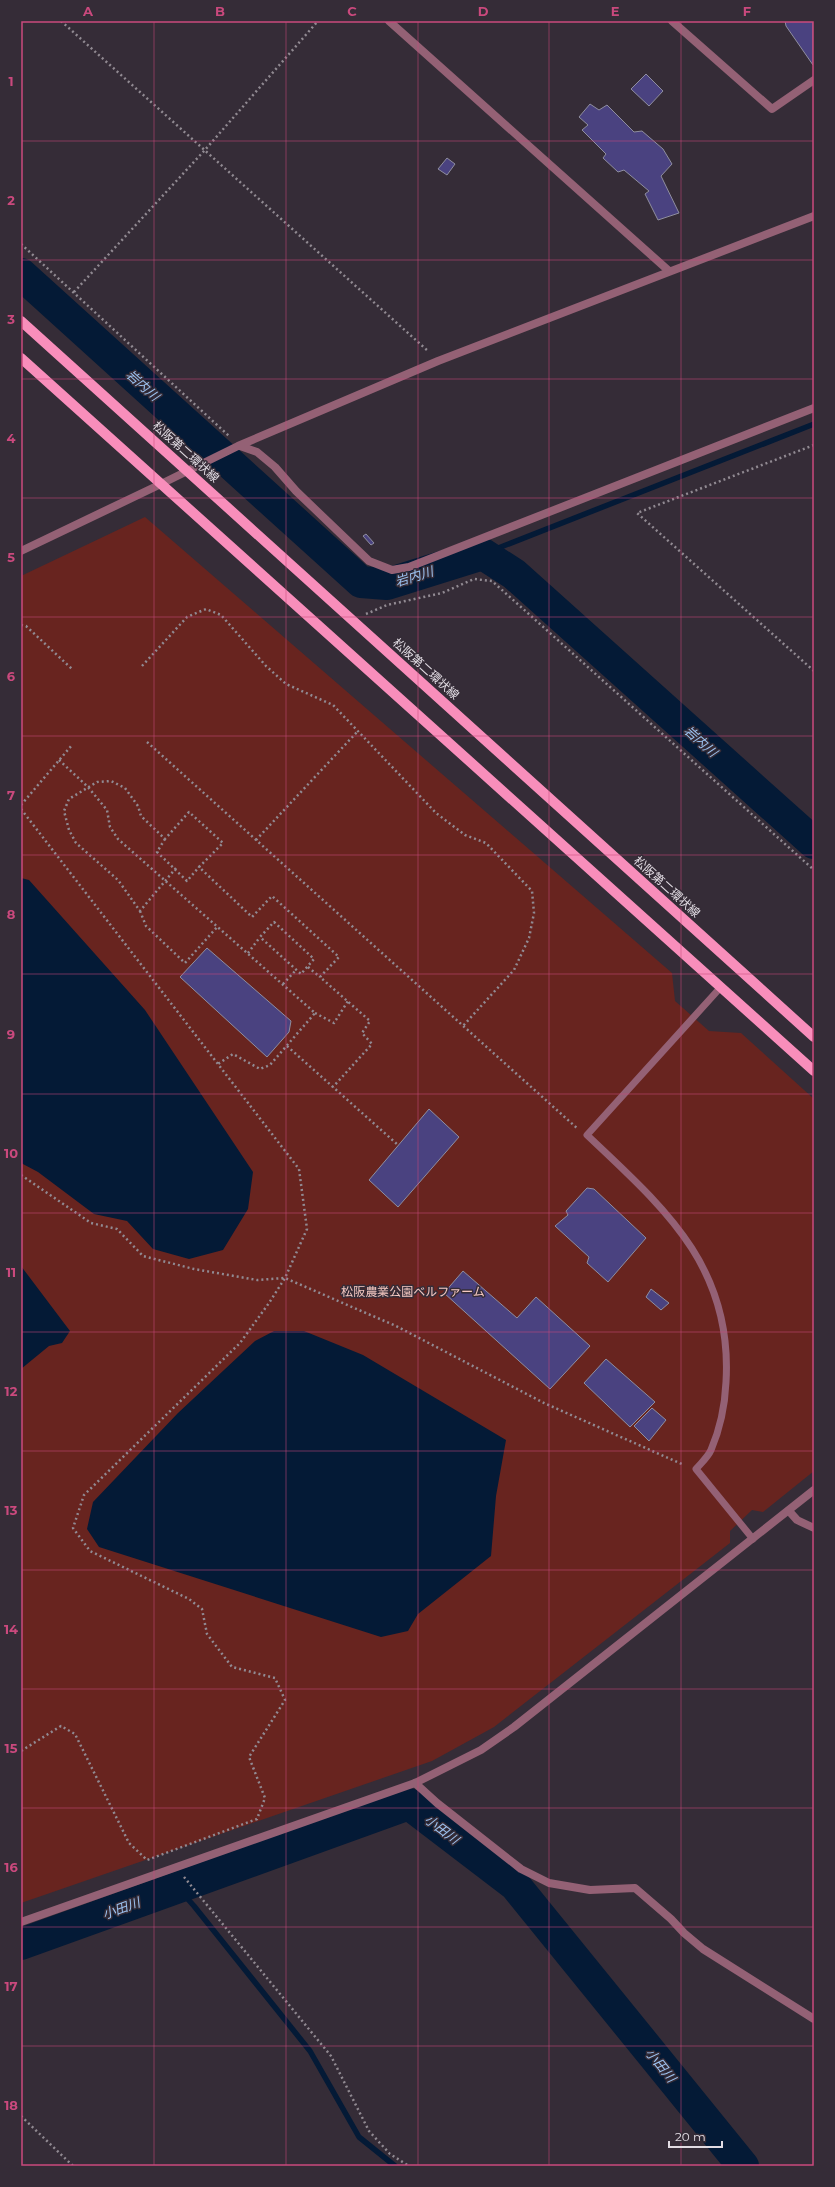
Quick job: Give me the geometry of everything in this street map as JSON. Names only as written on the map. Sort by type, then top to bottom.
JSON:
[{"type":"main road","name":"松阪第二環状線","points":[[21,321],[188,470],[814,1037]]},
{"type":"main road","points":[[21,358],[814,1071]]},
{"type":"street","points":[[390,21],[669,272]]},
{"type":"street","points":[[672,21],[772,109],[814,80]]},
{"type":"street","points":[[21,551],[239,446],[438,361],[814,216]]},
{"type":"street","points":[[239,446],[257,452],[275,467],[296,491],[369,561],[392,570],[409,567],[814,408]]},
{"type":"street","points":[[21,1922],[415,1782],[481,1750],[514,1727],[814,1490]]},
{"type":"street","points":[[788,1511],[797,1520],[814,1528]]},
{"type":"street","points":[[415,1782],[437,1803],[522,1869],[550,1883],[590,1890],[635,1888],[672,1918],[684,1933],[703,1949],[814,2019]]},
{"type":"lane","points":[[720,988],[587,1135],[656,1200],[694,1249],[709,1276],[723,1326],[727,1370],[725,1396],[710,1451],[696,1469],[753,1539]]},
{"type":"path","points":[[61,21],[438,361]]},
{"type":"path","points":[[74,292],[204,151],[318,21]]},
{"type":"path","points":[[21,244],[239,446]]},
{"type":"path","points":[[814,445],[637,513],[814,671]]},
{"type":"path","points":[[354,621],[387,605],[442,593],[474,578],[492,581],[814,870]]},
{"type":"path","points":[[142,666],[187,617],[206,609],[221,616],[266,666],[286,684],[333,705],[436,814],[465,835],[486,843],[532,891],[534,913],[529,938],[514,970],[462,1027]]},
{"type":"path","points":[[21,625],[26,626],[72,669]]},
{"type":"path","points":[[256,840],[357,732]]},
{"type":"path","points":[[147,742],[462,1027],[479,1039],[578,1129],[574,1133]]},
{"type":"path","points":[[21,805],[72,745]]},
{"type":"path","points":[[58,760],[88,787],[107,810],[110,827],[118,839],[315,1013],[334,1023],[348,1002]]},
{"type":"path","points":[[165,839],[141,816],[138,806],[125,788],[112,781],[97,782],[88,787],[69,799],[64,811],[69,830],[76,843],[118,880],[140,911],[146,926],[185,963],[218,926]]},
{"type":"path","points":[[21,809],[299,1169],[307,1229],[285,1278],[240,1343],[84,1495],[73,1528],[90,1551],[189,1599],[202,1609],[207,1634],[232,1667],[275,1678],[285,1700],[249,1757],[266,1798],[257,1819],[147,1860],[129,1843],[75,1734],[61,1726],[21,1751]]},
{"type":"path","points":[[189,812],[223,843],[199,867],[187,881],[176,868],[157,852],[165,839],[189,812]]},
{"type":"path","points":[[199,867],[252,918],[272,896],[339,957],[320,977]]},
{"type":"path","points":[[140,911],[176,868]]},
{"type":"path","points":[[248,953],[260,937],[274,922],[314,959],[301,974],[260,937]]},
{"type":"path","points":[[308,966],[370,1021],[362,1033],[372,1044],[333,1087]]},
{"type":"path","points":[[283,984],[296,970]]},
{"type":"path","points":[[218,1064],[233,1054],[260,1069],[270,1065],[315,1013]]},
{"type":"path","points":[[287,1046],[398,1145]]},
{"type":"path","points":[[21,1175],[91,1223],[117,1229],[143,1256],[194,1269],[257,1280],[285,1278],[396,1326],[544,1403],[684,1465]]},
{"type":"path","points":[[185,1879],[331,2056],[368,2131],[390,2154],[409,2166]]},
{"type":"path","points":[[21,2116],[73,2166]]},
{"type":"green space","name":"松阪農業公園ベルファーム","points":[[145,517],[672,973],[675,1001],[709,1031],[741,1033],[814,1099],[814,1471],[763,1512],[752,1510],[730,1531],[730,1543],[494,1727],[432,1761],[21,1903],[21,576]]},
{"type":"water","points":[[21,878],[29,880],[145,1010],[253,1172],[248,1209],[223,1250],[189,1259],[153,1249],[127,1221],[94,1214],[38,1172],[21,1163]]},
{"type":"water","points":[[21,1266],[70,1331],[62,1343],[49,1346],[21,1369]]},
{"type":"water","points":[[274,1331],[304,1331],[363,1355],[506,1440],[496,1496],[491,1556],[418,1614],[408,1631],[381,1637],[99,1547],[87,1529],[93,1502],[178,1413],[255,1341]]},
{"type":"building","points":[[785,21],[813,21],[813,65],[786,26]]},
{"type":"building","points":[[646,74],[663,91],[649,106],[631,89]]},
{"type":"building","points":[[590,104],[599,110],[607,105],[634,132],[642,131],[663,149],[672,164],[661,176],[679,213],[658,220],[645,194],[649,191],[624,170],[618,172],[603,158],[606,154],[582,130],[588,125],[579,117]]},
{"type":"building","points":[[447,158],[455,164],[447,175],[438,169]]},
{"type":"building","points":[[366,534],[374,543],[371,545],[363,536]]},
{"type":"building","points":[[207,948],[291,1021],[289,1032],[267,1057],[180,977]]},
{"type":"building","points":[[429,1109],[459,1137],[398,1207],[369,1180]]},
{"type":"building","points":[[587,1188],[594,1189],[646,1238],[608,1282],[587,1263],[589,1257],[555,1226],[568,1215],[566,1211]]},
{"type":"building","points":[[463,1271],[517,1318],[536,1297],[590,1346],[550,1389],[444,1293]]},
{"type":"building","points":[[651,1289],[669,1303],[661,1310],[646,1297]]},
{"type":"building","points":[[606,1359],[655,1402],[630,1427],[584,1383]]},
{"type":"building","points":[[652,1408],[666,1420],[649,1441],[634,1426]]},
{"type":"waterway","name":"岩内川","points":[[21,274],[361,582],[387,584],[483,554],[514,574],[814,843]]},
{"type":"waterway","points":[[483,554],[814,424]]},
{"type":"waterway","name":"小田川","points":[[21,1944],[409,1804],[515,1885],[743,2166]]},
{"type":"waterway","points":[[178,1888],[310,2051],[359,2137],[395,2166]]}]
